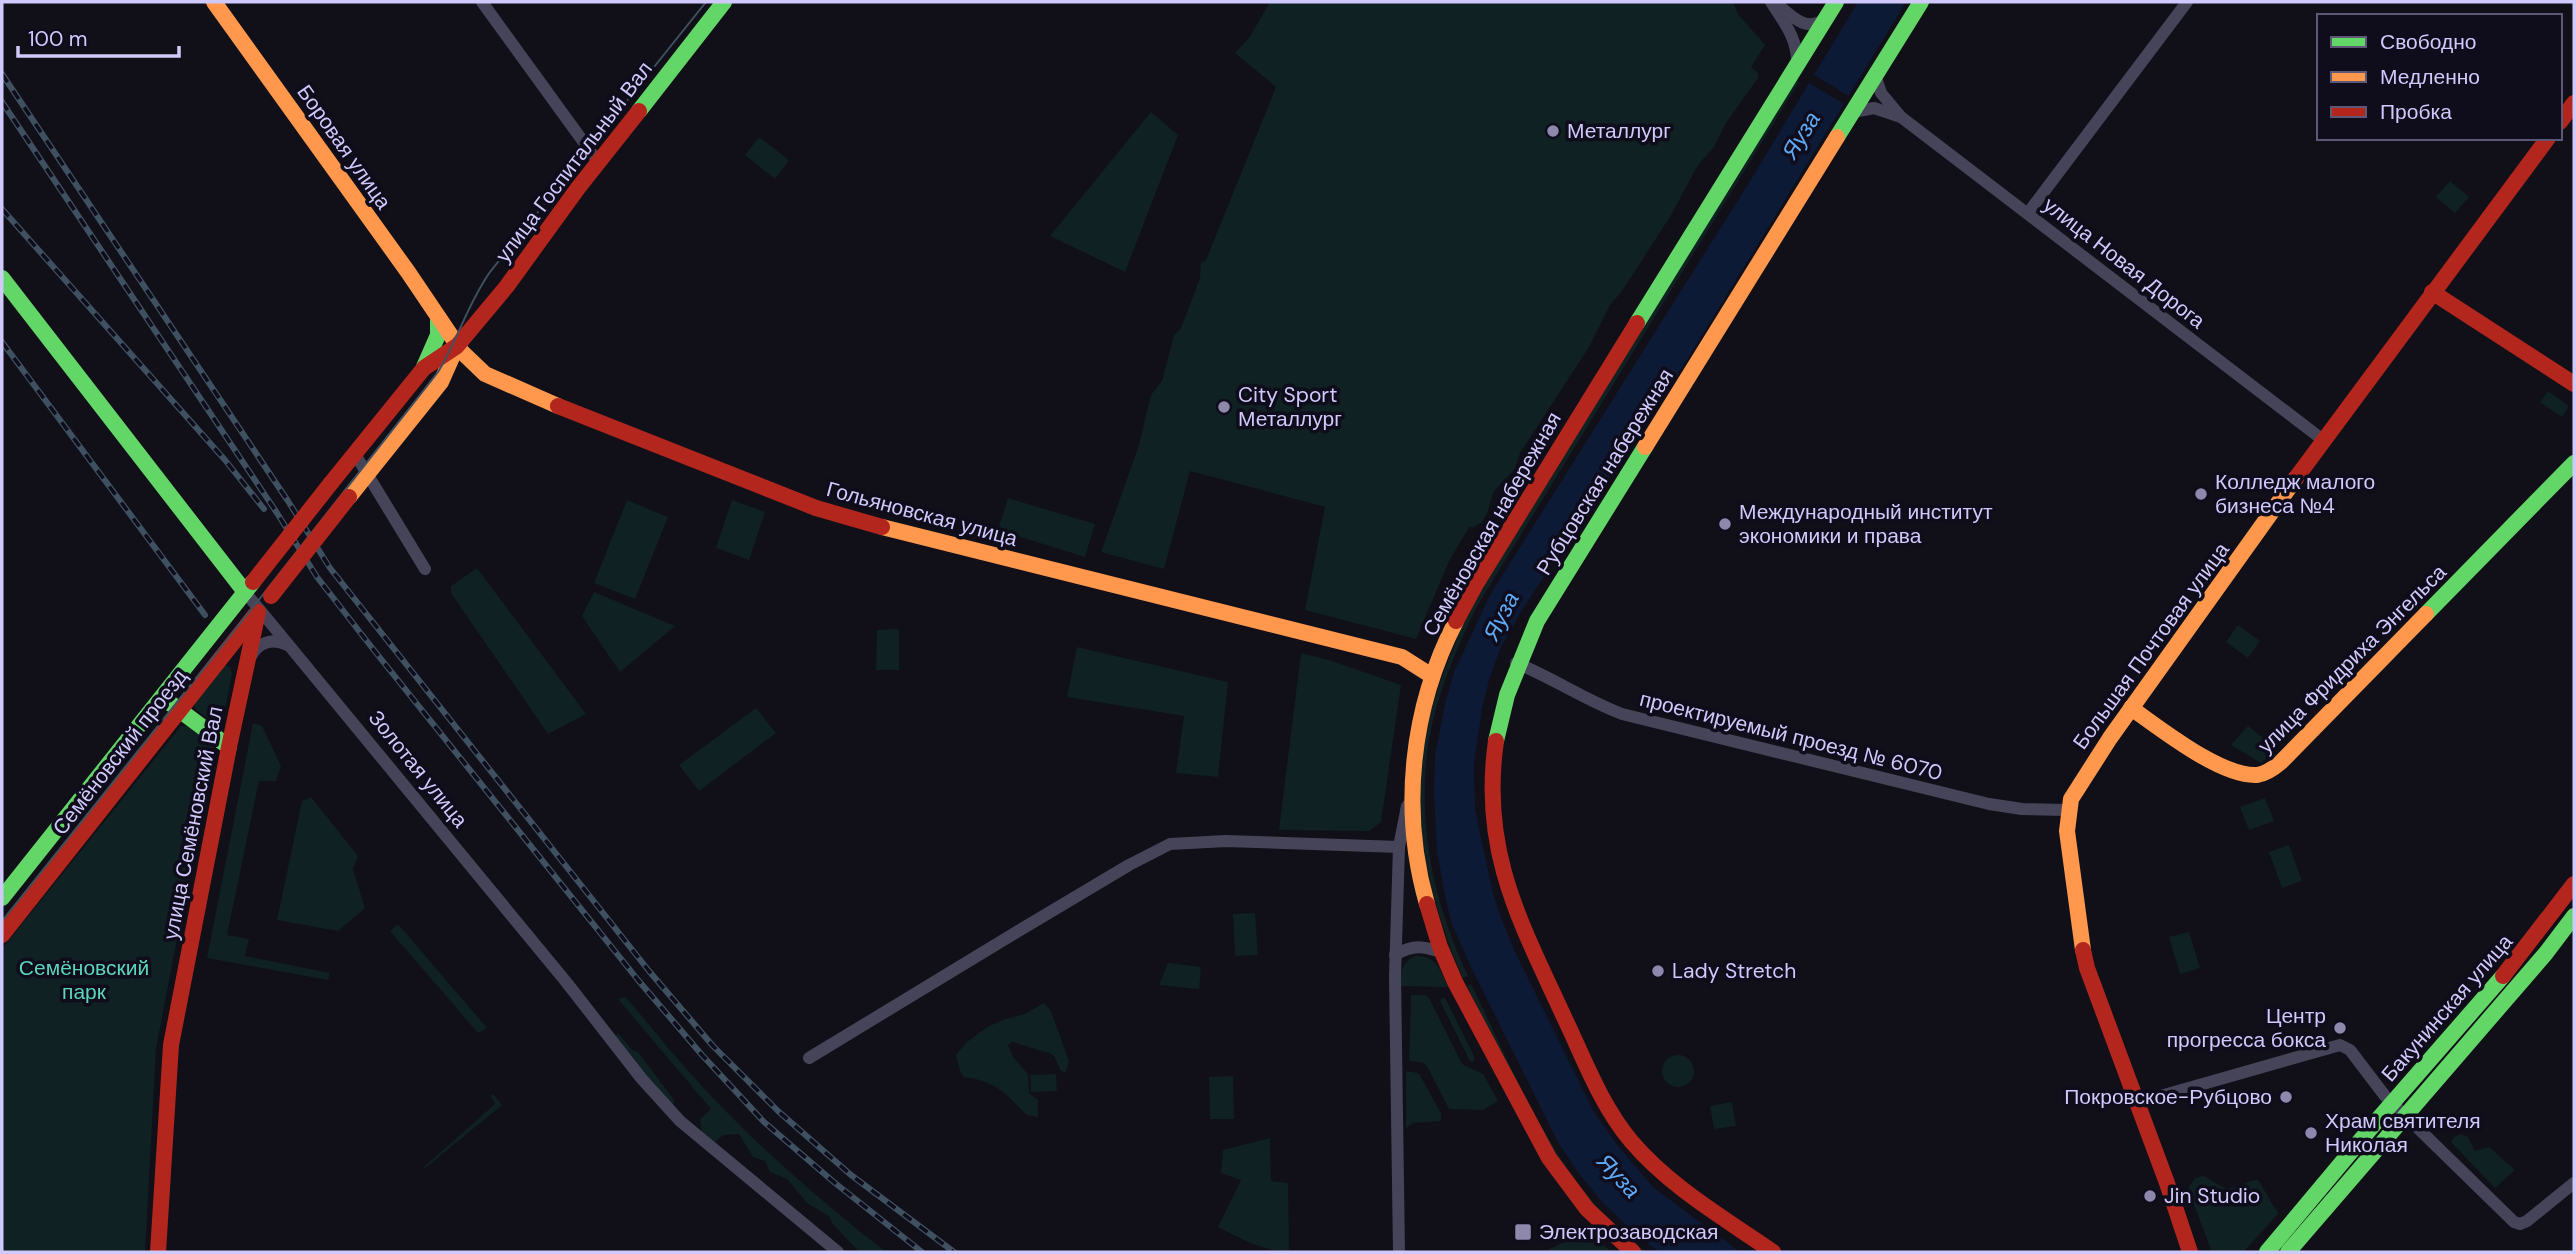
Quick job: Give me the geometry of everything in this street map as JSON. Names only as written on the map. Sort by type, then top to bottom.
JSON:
[{"type":"main road","name":"Боровая улица","points":[[214,2],[457,346]]},
{"type":"main road","name":"улица Госпитальный Вал","points":[[331,483],[424,368],[457,346],[507,286],[598,162],[724,2]]},
{"type":"main road","name":"Семёновская набережная","points":[[1633,1252],[1586,1208],[1555,1166],[1467,1004],[1443,953],[1428,908],[1413,841],[1412,785],[1421,722],[1440,653],[1476,584],[1836,2]]},
{"type":"main road","name":"Рубцовская набережная","points":[[1773,1252],[1684,1191],[1656,1167],[1627,1136],[1598,1087],[1517,916],[1499,856],[1490,785],[1493,746],[1500,711],[1516,663],[1537,621],[1921,2]]},
{"type":"main road","points":[[2562,119],[2574,103]]},
{"type":"main road","name":"Большая Почтовая улица","points":[[2190,1252],[2092,986],[2082,951],[2069,851],[2068,810],[2087,771],[2131,708],[2323,440],[2546,140]]},
{"type":"main road","name":"Золотая улица","points":[[2,278],[249,587]]},
{"type":"main road","points":[[2432,292],[2574,384]]},
{"type":"main road","points":[[424,368],[438,335],[438,317]]},
{"type":"main road","name":"улица Госпитальный Вал","points":[[271,596],[442,382],[457,346]]},
{"type":"main road","name":"Гольяновская улица","points":[[457,346],[472,365],[495,378],[580,416],[816,508],[940,543],[1402,657],[1433,676]]},
{"type":"main road","name":"улица Фридриха Энгельса","points":[[2131,708],[2218,765],[2253,776],[2268,772],[2393,650],[2574,463]]},
{"type":"main road","name":"Семёновский проезд","points":[[2,898],[331,483]]},
{"type":"main road","name":"Семёновский проезд","points":[[2,935],[271,596]]},
{"type":"main road","name":"улица Семёновский Вал","points":[[158,1252],[171,1045],[258,611]]},
{"type":"main road","name":"Гольяновская улица","points":[[1402,657],[1440,653]]},
{"type":"main road","points":[[161,697],[229,747]]},
{"type":"main road","name":"Бакунинская улица","points":[[2267,1252],[2530,945],[2574,884]]},
{"type":"main road","name":"Бакунинская улица","points":[[2288,1252],[2546,953],[2574,916]]},
{"type":"street","points":[[482,2],[598,162]]},
{"type":"street","points":[[1772,2],[1804,24],[1814,25],[1824,20]]},
{"type":"street","points":[[1772,2],[1792,35],[1797,64]]},
{"type":"street","points":[[2028,213],[2187,2]]},
{"type":"street","name":"улица Новая Дорога","points":[[1875,75],[1881,93],[1901,117],[2323,440]]},
{"type":"street","name":"улица Новая Дорога","points":[[1853,112],[1874,108],[1901,117]]},
{"type":"street","points":[[355,454],[425,569]]},
{"type":"street","name":"Золотая улица","points":[[249,587],[258,611],[567,984],[641,1079],[680,1121],[838,1252]]},
{"type":"street","points":[[247,663],[260,645],[275,641],[290,647]]},
{"type":"street","name":"проектируемый проезд № 6070","points":[[1516,663],[1548,676],[1603,707],[1634,718],[1989,804],[2022,809],[2068,810]]},
{"type":"street","points":[[1399,1252],[1395,955],[1399,847],[1412,785]]},
{"type":"street","points":[[809,1058],[1039,918],[1170,844],[1226,841],[1399,847]]},
{"type":"street","points":[[1395,955],[1408,947],[1424,946],[1443,953]]},
{"type":"street","points":[[2136,1103],[2340,1045],[2350,1050],[2392,1104],[2517,1223],[2527,1221],[2574,1183]]},
{"type":"green space","points":[[1270,2],[1733,2],[1738,14],[1765,45],[1751,67],[1758,73],[1758,78],[1726,123],[1714,147],[1698,165],[1670,217],[1610,305],[1589,347],[1520,453],[1515,469],[1494,491],[1481,523],[1472,528],[1470,526],[1450,559],[1416,639],[1305,610],[1325,507],[1190,471],[1164,569],[1101,552],[1138,448],[1151,395],[1162,381],[1174,335],[1181,328],[1200,278],[1201,263],[1206,260],[1276,87],[1235,53],[1249,38]]},
{"type":"green space","points":[[1795,80],[1799,82],[1476,608],[1448,672],[1429,740],[1426,831],[1430,861],[1445,920],[1468,976],[1463,978],[1439,913],[1430,879],[1420,811],[1424,743],[1445,670],[1470,608]]},
{"type":"green space","points":[[1151,112],[1178,135],[1125,272],[1050,236]]},
{"type":"green space","points":[[759,137],[789,160],[775,179],[745,155]]},
{"type":"green space","points":[[2450,181],[2469,197],[2455,213],[2436,197]]},
{"type":"green space","points":[[2548,391],[2569,406],[2562,417],[2540,402]]},
{"type":"green space","points":[[1008,498],[1095,524],[1085,557],[998,530]]},
{"type":"green space","points":[[627,500],[668,517],[635,599],[594,583]]},
{"type":"green space","points":[[732,500],[765,512],[749,560],[716,548]]},
{"type":"green space","points":[[477,568],[586,714],[548,734],[451,593],[451,586]]},
{"type":"green space","points":[[594,592],[675,626],[620,672],[582,616]]},
{"type":"green space","points":[[2238,625],[2260,641],[2248,658],[2226,642]]},
{"type":"green space","points":[[899,629],[899,670],[876,670],[877,630]]},
{"type":"green space","points":[[1077,647],[1228,682],[1218,777],[1176,773],[1184,716],[1067,697]]},
{"type":"green space","points":[[1301,653],[1401,685],[1381,822],[1369,831],[1279,830]]},
{"type":"green space","points":[[224,665],[230,667],[232,673],[223,720],[216,724],[196,710],[194,705]]},
{"type":"green space","points":[[756,708],[776,733],[699,791],[679,765]]},
{"type":"green space","points":[[253,723],[262,726],[281,766],[276,781],[259,781],[227,935],[249,939],[245,956],[330,973],[328,980],[207,958]]},
{"type":"green space","name":"Семёновский парк","points":[[181,726],[188,726],[214,744],[156,1049],[145,1252],[2,1252],[2,949]]},
{"type":"green space","points":[[2248,726],[2276,748],[2261,763],[2231,745]]},
{"type":"green space","points":[[311,797],[358,856],[353,869],[365,908],[338,931],[277,920],[302,801]]},
{"type":"green space","points":[[2265,798],[2274,821],[2249,830],[2240,807]]},
{"type":"green space","points":[[2289,845],[2302,881],[2282,888],[2269,852]]},
{"type":"green space","points":[[1255,913],[1258,955],[1235,956],[1233,914]]},
{"type":"green space","points":[[398,924],[487,1028],[478,1033],[390,931]]},
{"type":"green space","points":[[2189,932],[2200,968],[2180,974],[2169,937]]},
{"type":"green space","points":[[1416,956],[1433,961],[1448,987],[1401,986],[1403,968]]},
{"type":"green space","points":[[1168,963],[1201,967],[1199,989],[1159,985]]},
{"type":"green space","points":[[1471,984],[1524,1094],[1565,1164],[1616,1226],[1647,1252],[1641,1252],[1583,1198],[1539,1132],[1467,986]]},
{"type":"green space","points":[[1411,995],[1425,995],[1429,998],[1462,1064],[1483,1074],[1498,1101],[1483,1110],[1449,1109],[1424,1063],[1409,1061]]},
{"type":"green space","points":[[626,997],[678,1059],[756,1141],[886,1252],[859,1252],[832,1223],[829,1216],[808,1204],[787,1179],[770,1172],[765,1161],[753,1157],[739,1134],[723,1135],[714,1143],[702,1135],[700,1119],[711,1109],[618,999]]},
{"type":"green space","points":[[1445,998],[1475,1058],[1473,1062],[1470,1061],[1440,1001]]},
{"type":"green space","points":[[1044,1003],[1051,1011],[1069,1061],[1066,1072],[1061,1071],[1054,1056],[1049,1053],[1012,1042],[1008,1045],[1013,1057],[1028,1074],[1029,1093],[1038,1100],[1038,1117],[1027,1115],[993,1085],[964,1077],[956,1055],[967,1042],[986,1028],[1002,1020],[1025,1014]]},
{"type":"green space","points":[[618,1033],[632,1050],[638,1052],[674,1100],[673,1110],[615,1037]]},
{"type":"green space","points":[[1678,1055],[1689,1060],[1694,1071],[1689,1082],[1678,1087],[1667,1082],[1662,1071],[1667,1060]]},
{"type":"green space","points":[[1406,1071],[1418,1073],[1421,1077],[1441,1113],[1441,1121],[1413,1123],[1406,1128]]},
{"type":"green space","points":[[1056,1074],[1057,1091],[1031,1092],[1030,1075]]},
{"type":"green space","points":[[1233,1076],[1234,1119],[1210,1119],[1209,1077]]},
{"type":"green space","points":[[493,1094],[502,1105],[424,1169],[495,1104],[491,1096]]},
{"type":"green space","points":[[1732,1102],[1736,1126],[1714,1129],[1710,1106]]},
{"type":"green space","points":[[2461,1134],[2468,1137],[2475,1151],[2489,1147],[2515,1170],[2495,1188],[2451,1142]]},
{"type":"green space","points":[[1270,1138],[1271,1181],[1288,1183],[1289,1250],[1271,1250],[1218,1227],[1241,1180],[1221,1173],[1223,1150]]},
{"type":"green space","points":[[2203,1176],[2226,1188],[2258,1180],[2279,1213],[2243,1252],[2212,1252],[2188,1189],[2195,1178]]},
{"type":"green space","points":[[1585,1231],[1612,1252],[1549,1252],[1548,1250]]},
{"type":"water","name":"Яуза","points":[[1858,2],[1906,2],[1690,355],[1522,610],[1501,647],[1482,709],[1474,763],[1475,810],[1493,893],[1516,954],[1594,1112],[1618,1146],[1654,1188],[1740,1252],[1659,1252],[1603,1203],[1579,1174],[1558,1142],[1472,969],[1452,924],[1437,851],[1435,756],[1454,672],[1490,595],[1750,181]]},
{"type":"pier","points":[[1814,75],[1849,96],[1844,104],[1809,83]]},
{"type":"tram line","points":[[2,921],[438,372],[475,296],[490,272],[706,2]]},
{"type":"railway","points":[[2,74],[330,568],[649,971],[713,1046],[778,1111],[851,1175],[954,1252]]},
{"type":"railway","points":[[2,102],[317,577],[373,649],[638,980],[702,1055],[764,1122],[922,1252]]},
{"type":"railway","points":[[2,209],[225,460],[264,509]]},
{"type":"railway","points":[[2,342],[205,615]]},
{"type":"traffic: fast","points":[[639,111],[724,2]]},
{"type":"traffic: fast","points":[[1637,323],[1836,2]]},
{"type":"traffic: fast","points":[[1837,137],[1921,2]]},
{"type":"traffic: fast","points":[[2,278],[245,592]]},
{"type":"traffic: fast","points":[[424,367],[438,335],[438,317]]},
{"type":"traffic: fast","points":[[1496,741],[1507,695],[1537,621],[1645,447]]},
{"type":"traffic: fast","points":[[2426,614],[2574,463]]},
{"type":"traffic: fast","points":[[2,898],[253,582]]},
{"type":"traffic: fast","points":[[170,703],[229,747]]},
{"type":"traffic: fast","points":[[2288,1252],[2546,953],[2574,916]]},
{"type":"traffic: fast","points":[[2267,1252],[2503,976]]},
{"type":"traffic: slow","points":[[214,2],[408,272],[462,352],[485,374],[558,406]]},
{"type":"traffic: slow","points":[[1645,447],[1837,137]]},
{"type":"traffic: slow","points":[[349,497],[441,382],[457,346]]},
{"type":"traffic: slow","points":[[2083,950],[2067,831],[2071,799],[2110,738],[2296,478]]},
{"type":"traffic: slow","points":[[882,527],[1402,657],[1432,676]]},
{"type":"traffic: slow","points":[[2131,708],[2209,760],[2242,774],[2264,773],[2281,762],[2426,614]]},
{"type":"traffic: slow","points":[[1427,904],[1414,832],[1414,760],[1429,689],[1456,621]]},
{"type":"traffic: jam","points":[[2562,119],[2574,103]]},
{"type":"traffic: jam","points":[[331,483],[424,368],[457,346],[507,286],[578,188],[639,111]]},
{"type":"traffic: jam","points":[[2296,478],[2547,140]]},
{"type":"traffic: jam","points":[[2432,292],[2574,384]]},
{"type":"traffic: jam","points":[[1456,621],[1476,584],[1637,323]]},
{"type":"traffic: jam","points":[[558,406],[816,508],[882,527]]},
{"type":"traffic: jam","points":[[253,582],[331,483]]},
{"type":"traffic: jam","points":[[271,596],[349,497]]},
{"type":"traffic: jam","points":[[158,1252],[171,1045],[258,612]]},
{"type":"traffic: jam","points":[[2,935],[255,615]]},
{"type":"traffic: jam","points":[[1496,741],[1494,818],[1508,886],[1533,951],[1602,1098],[1620,1127],[1646,1158],[1698,1201],[1773,1252]]},
{"type":"traffic: jam","points":[[2503,976],[2574,884]]},
{"type":"traffic: jam","points":[[1427,904],[1440,947],[1455,982],[1549,1158],[1587,1209],[1633,1252]]},
{"type":"traffic: jam","points":[[2083,950],[2087,968],[2190,1252]]},
{"type":"place","name":"Металлург","points":[[1553,131]]},
{"type":"place","name":"City Sport Металлург","points":[[1224,407]]},
{"type":"place","name":"Колледж малого бизнеса №4","points":[[2201,494]]},
{"type":"place","name":"Международный институт экономики и права","points":[[1725,524]]},
{"type":"place","name":"Lady Stretch","points":[[1658,971]]},
{"type":"place","name":"Центр прогресса бокса","points":[[2340,1028]]},
{"type":"place","name":"Покровское-Рубцово","points":[[2286,1097]]},
{"type":"place","name":"Храм святителя Николая","points":[[2311,1133]]},
{"type":"place","name":"Jin Studio","points":[[2150,1196]]},
{"type":"place","name":"Электрозаводская","points":[[1523,1232]]}]
